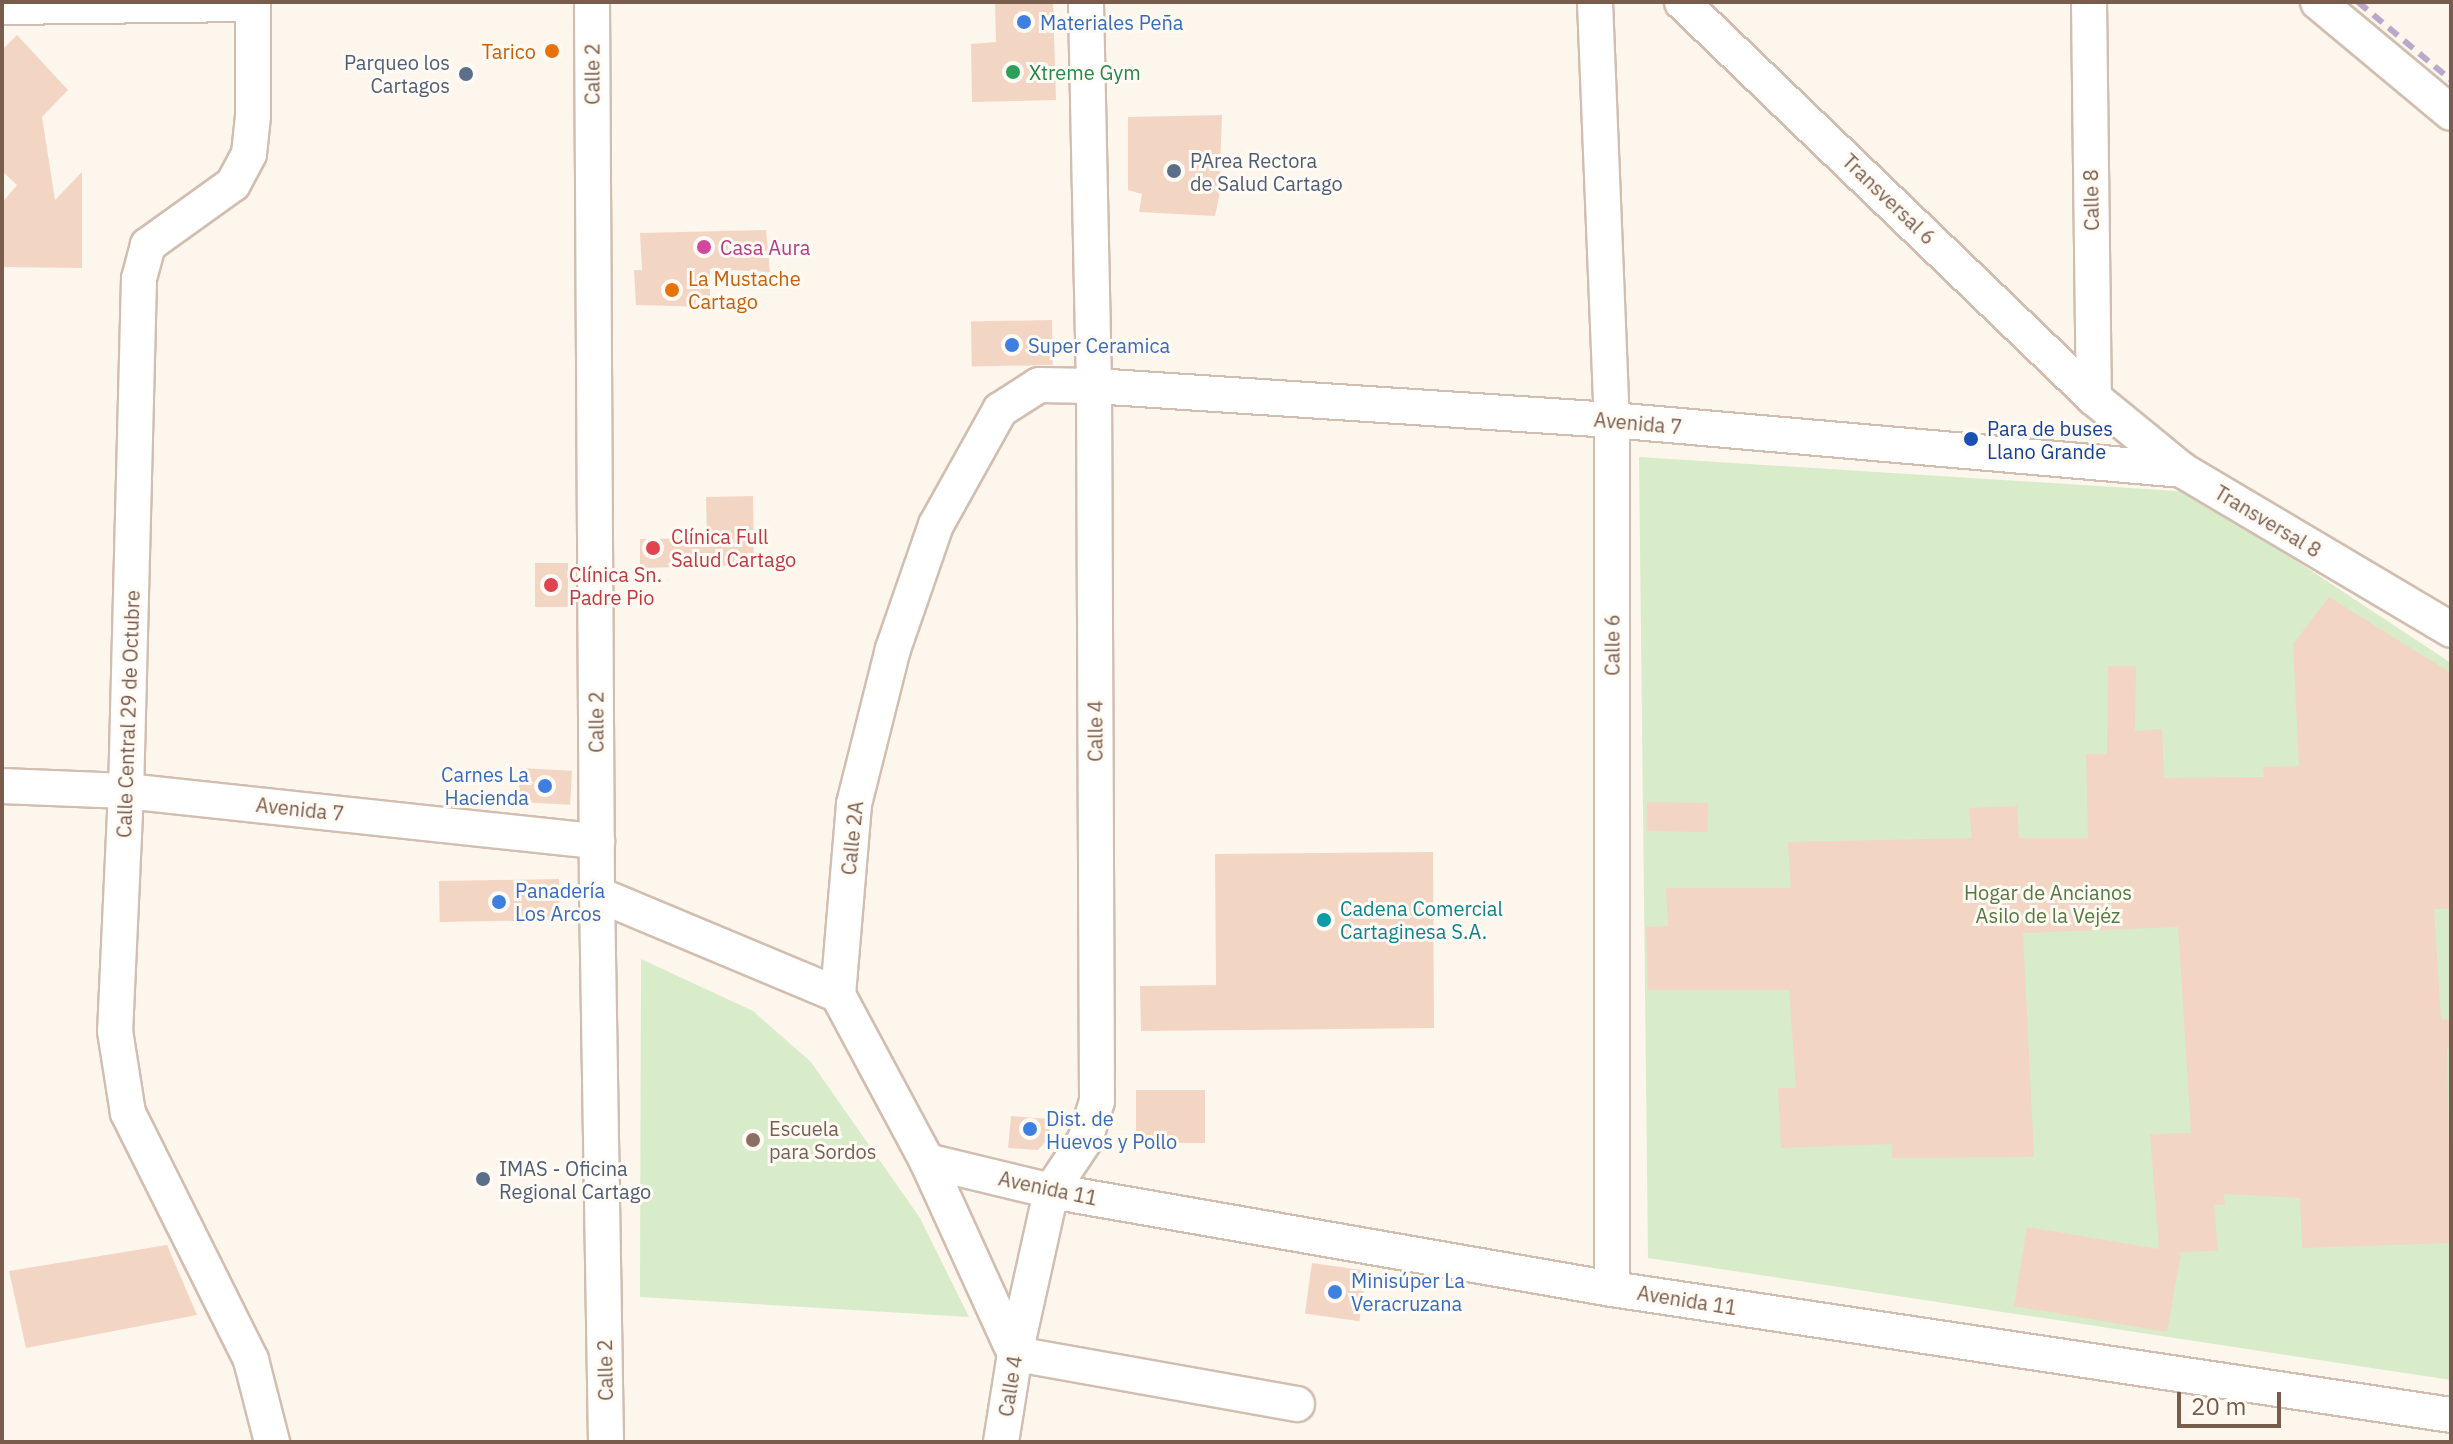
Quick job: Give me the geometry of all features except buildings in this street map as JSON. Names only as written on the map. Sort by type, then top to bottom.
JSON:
[{"type":"street","name":"Calle 2","points":[[592,2],[597,894],[606,1442]]},
{"type":"street","name":"Calle 4","points":[[1001,1442],[1015,1354],[1051,1191],[1085,1140],[1097,1101],[1094,386],[1086,2]]},
{"type":"street","name":"Calle 6","points":[[1595,2],[1612,420],[1612,1289]]},
{"type":"street","name":"Transversal 6","points":[[1682,2],[2094,398]]},
{"type":"street","name":"Calle 8","points":[[2089,2],[2094,398]]},
{"type":"street","points":[[2318,2],[2451,113]]},
{"type":"street","points":[[10,15],[253,3]]},
{"type":"street","name":"Calle Central 29 de Octubre","points":[[253,3],[253,116],[249,154],[233,184],[148,245],[139,279],[126,791],[115,1031],[128,1113],[251,1360],[272,1442]]},
{"type":"street","name":"Calle 2A","points":[[838,995],[854,804],[893,649],[936,525],[1000,410],[1039,385],[1094,386]]},
{"type":"street","name":"Avenida 7","points":[[1094,386],[1612,420],[2182,470]]},
{"type":"street","name":"Transversal 8","points":[[2094,398],[2182,470],[2451,630]]},
{"type":"street","name":"Avenida 7","points":[[2,786],[126,791],[597,841]]},
{"type":"street","points":[[597,894],[838,995],[927,1161],[1015,1354],[1297,1404]]},
{"type":"street","name":"Avenida 11","points":[[927,1161],[1051,1191],[1612,1289],[2451,1415]]},
{"type":"green space","name":"Hogar de Ancianos Asilo de la Vejéz","points":[[1639,457],[2192,492],[2451,663],[2451,1380],[1648,1258]]},
{"type":"green space","name":"Escuela para Sordos","points":[[641,959],[753,1011],[811,1062],[920,1218],[969,1317],[640,1297]]},
{"type":"railway","points":[[2358,2],[2451,80]]},
{"type":"place","name":"Materiales Peña","points":[[1024,22]]},
{"type":"place","name":"Tarico","points":[[552,51]]},
{"type":"place","name":"Xtreme Gym","points":[[1013,72]]},
{"type":"place","name":"Parqueo los Cartagos","points":[[466,74]]},
{"type":"place","name":"PArea Rectora de Salud Cartago","points":[[1174,171]]},
{"type":"place","name":"Casa Aura","points":[[704,247]]},
{"type":"place","name":"La Mustache Cartago","points":[[672,290]]},
{"type":"place","name":"Super Ceramica","points":[[1012,345]]},
{"type":"place","name":"Para de buses Llano Grande","points":[[1971,439]]},
{"type":"place","name":"Clínica Full Salud Cartago","points":[[653,548]]},
{"type":"place","name":"Clínica Sn. Padre Pio","points":[[551,585]]},
{"type":"place","name":"Carnes La Hacienda","points":[[545,786]]},
{"type":"place","name":"Panadería Los Arcos","points":[[499,902]]},
{"type":"place","name":"Cadena Comercial Cartaginesa S.A.","points":[[1324,920]]},
{"type":"place","name":"Dist. de Huevos y Pollo","points":[[1030,1129]]},
{"type":"place","name":"Escuela para Sordos","points":[[753,1140]]},
{"type":"place","name":"IMAS - Oficina Regional Cartago","points":[[483,1179]]},
{"type":"place","name":"Minisúper La Veracruzana","points":[[1335,1292]]}]
